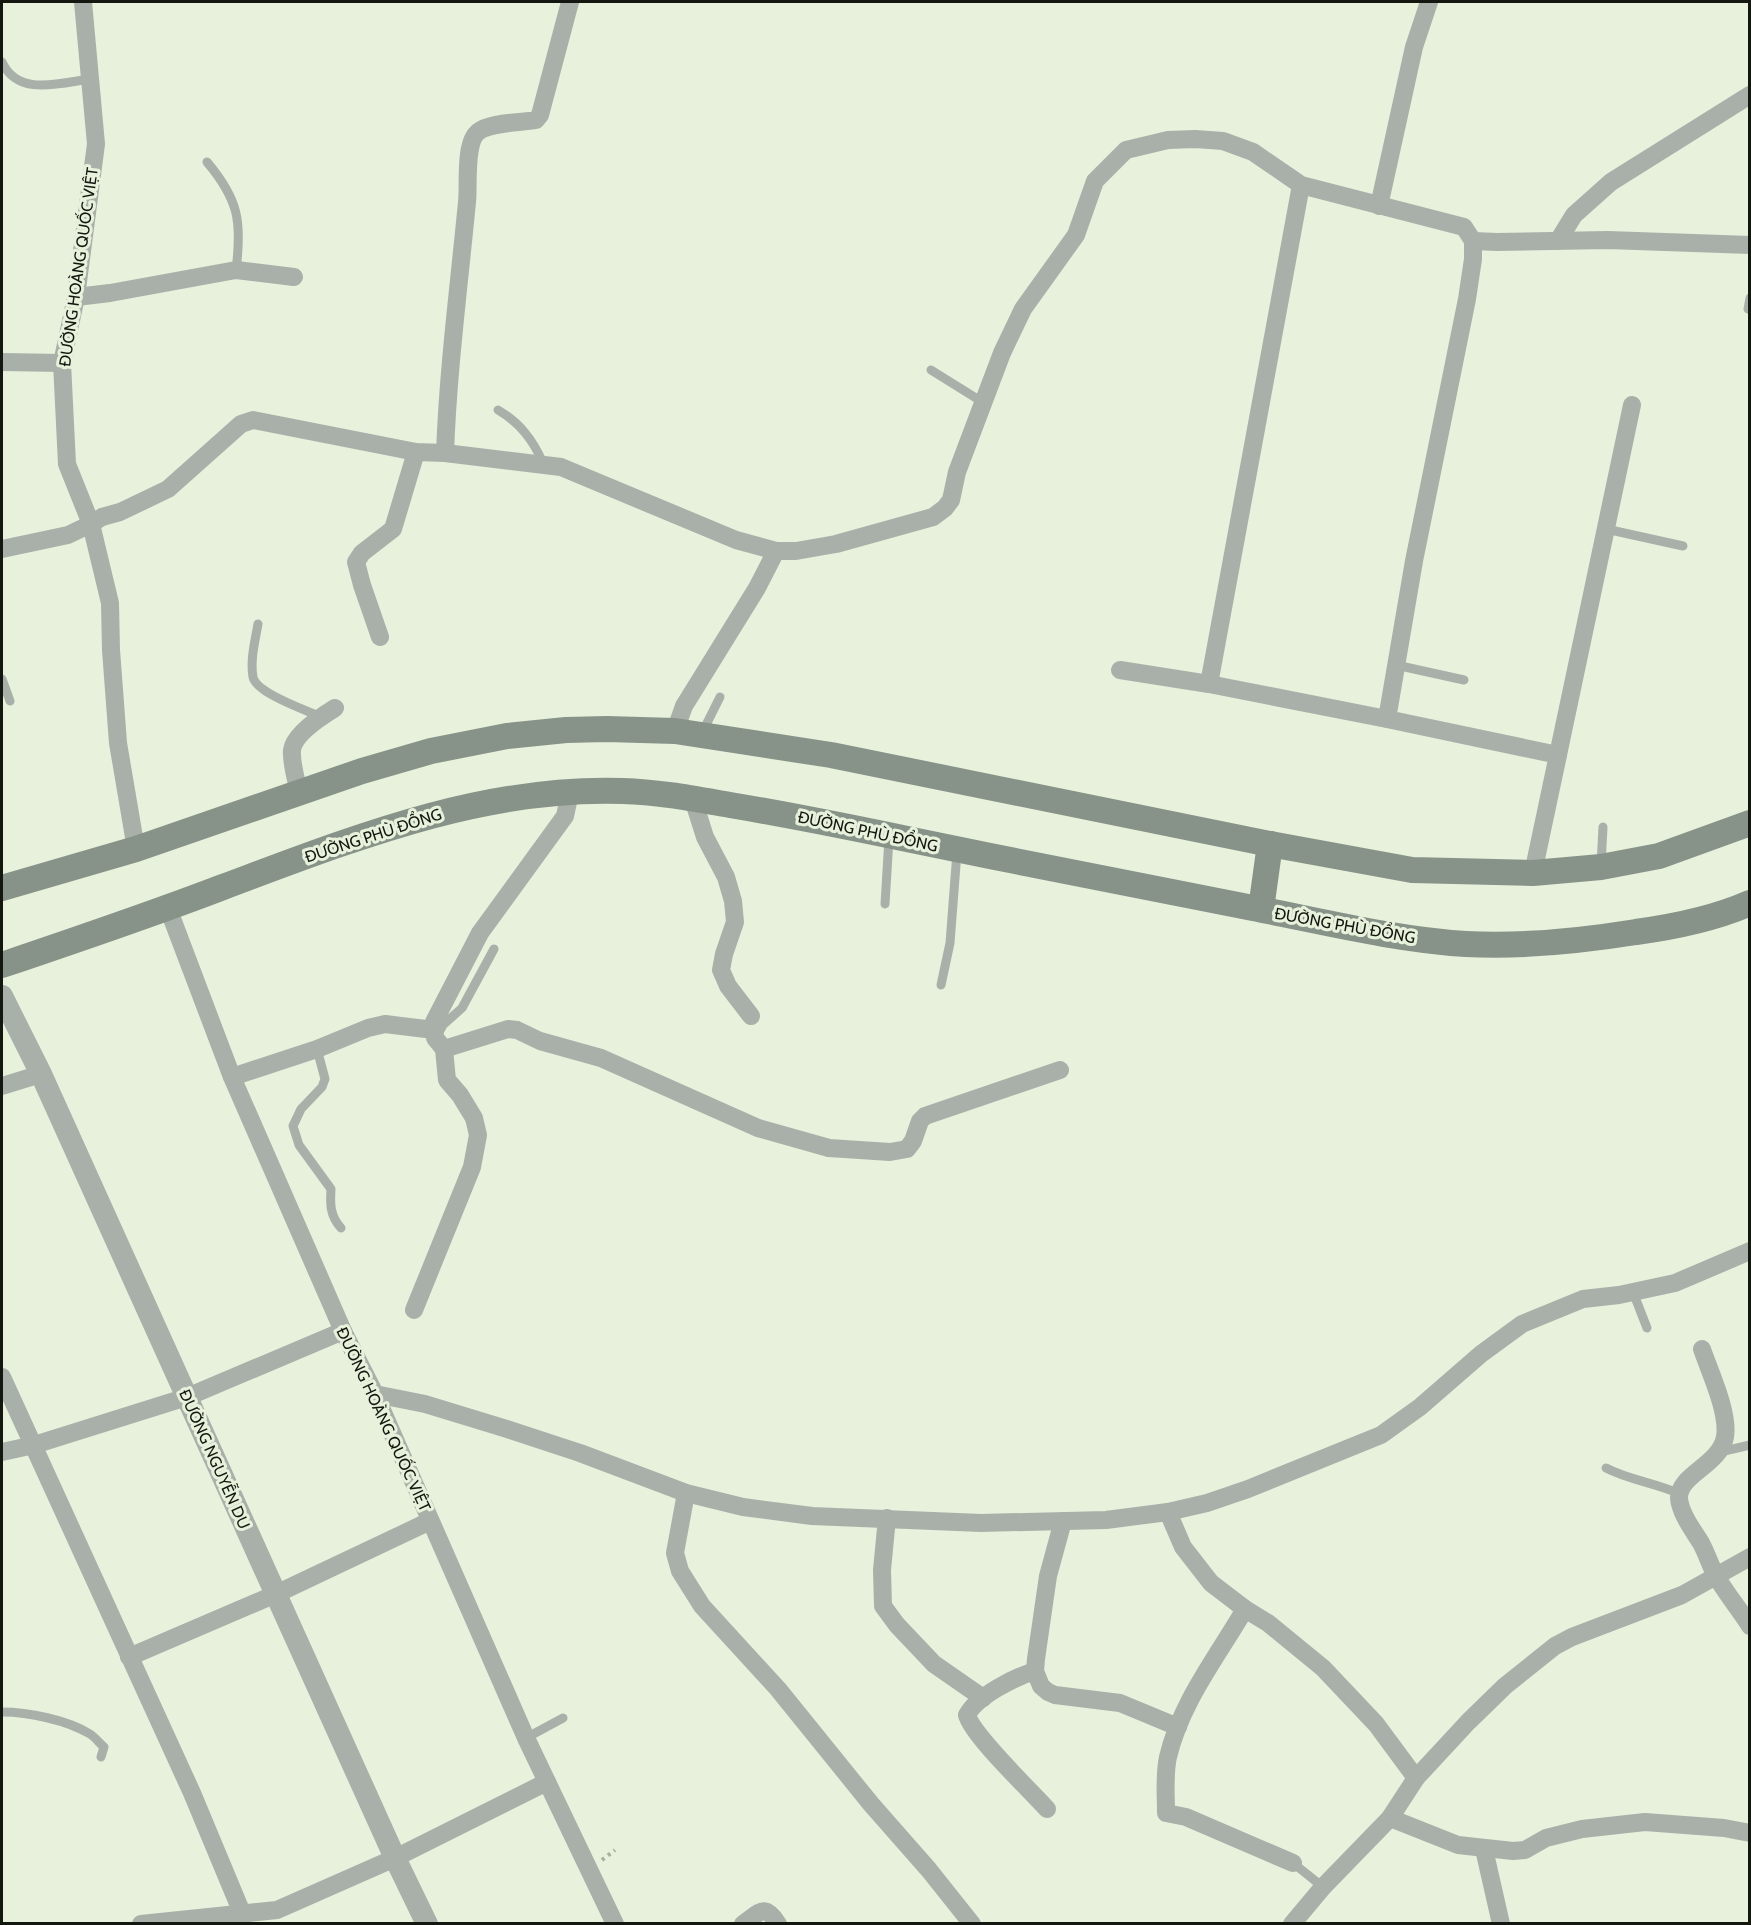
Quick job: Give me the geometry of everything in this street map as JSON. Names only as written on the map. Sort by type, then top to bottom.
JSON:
[{"type":"main road","points":[[2,888],[136,849],[362,771],[431,751],[487,740],[566,730],[607,729],[688,733],[831,754],[1270,844],[1412,870],[1533,873],[1601,867],[1659,856],[1749,823]]},
{"type":"main road","name":"ĐƯỜNG PHÙ ĐỔNG","points":[[2,965],[168,908],[318,852],[443,811],[513,798],[625,791],[693,799],[819,820],[957,850],[1400,936],[1463,944],[1524,944],[1599,938],[1665,928],[1749,903]]},
{"type":"main road","points":[[1261,909],[1270,844]]},
{"type":"street","name":"ĐƯỜNG HOÀNG QUỐC VIỆT","points":[[82,2],[96,144],[76,297],[62,363],[67,464],[91,524],[110,603],[118,743],[136,849]]},
{"type":"street","points":[[445,453],[453,325],[468,200],[469,158],[472,141],[477,132],[484,129],[536,120],[540,115],[570,2]]},
{"type":"street","points":[[1380,206],[1414,47],[1429,2]]},
{"type":"street","points":[[1558,241],[1574,215],[1611,182],[1749,95]]},
{"type":"street","points":[[2,549],[68,535],[102,517],[120,512],[168,489],[241,424],[253,420],[416,452],[543,463],[561,467],[736,540],[776,551],[796,551],[836,544],[933,517],[951,500],[957,472],[1002,353],[1023,309],[1076,235],[1095,181],[1126,150],[1168,140],[1223,141],[1253,152],[1302,184],[1464,227],[1473,241],[1473,259],[1467,299],[1414,561],[1387,719]]},
{"type":"street","points":[[1209,684],[1302,184]]},
{"type":"street","points":[[1473,241],[1608,240],[1749,245]]},
{"type":"street","points":[[76,297],[236,270],[294,277]]},
{"type":"street","points":[[2,362],[62,363]]},
{"type":"street","points":[[1533,873],[1632,405]]},
{"type":"street","points":[[381,637],[356,562],[362,553],[393,529],[416,452]]},
{"type":"street","points":[[688,733],[684,706],[757,588],[776,551]]},
{"type":"street","points":[[1120,670],[1209,684],[1558,755]]},
{"type":"street","points":[[299,792],[292,759],[292,747],[298,737],[328,712]]},
{"type":"street","points":[[414,1310],[472,1167],[478,1135],[474,1118],[460,1095],[447,1080],[434,1022],[480,933],[565,816],[570,793]]},
{"type":"street","points":[[693,799],[705,837],[726,877],[733,901],[735,922],[721,970],[728,986],[751,1016]]},
{"type":"street","name":"ĐƯỜNG HOÀNG QUỐC VIỆT","points":[[168,908],[232,1077],[343,1331],[375,1394],[526,1738],[615,1923]]},
{"type":"street","name":"ĐƯỜNG NGUYỄN DU","points":[[2,996],[41,1074],[395,1858],[427,1923]]},
{"type":"street","points":[[232,1077],[317,1049],[368,1028],[386,1024],[438,1039],[508,1029],[517,1030],[540,1041],[601,1058],[758,1128],[829,1148],[890,1152],[907,1149],[913,1141],[920,1121],[925,1116],[1060,1070]]},
{"type":"street","points":[[2,1086],[41,1074]]},
{"type":"street","points":[[375,1394],[425,1404],[579,1453],[686,1493],[743,1507],[812,1516],[981,1523],[1106,1520],[1168,1512],[1207,1503],[1248,1489],[1381,1435],[1420,1407],[1482,1354],[1522,1324],[1582,1299],[1675,1283],[1749,1251]]},
{"type":"street","points":[[2,1452],[34,1445],[188,1397],[343,1331]]},
{"type":"street","points":[[1702,1349],[1724,1418],[1725,1438],[1720,1452],[1680,1490],[1682,1509],[1707,1553],[1716,1577],[1749,1626]]},
{"type":"street","points":[[2,1377],[192,1793],[242,1913]]},
{"type":"street","points":[[686,1493],[675,1553],[680,1570],[702,1606],[778,1689],[864,1796],[972,1923]]},
{"type":"street","points":[[1168,1512],[1182,1547],[1211,1583],[1268,1623],[1323,1668],[1376,1724],[1416,1778]]},
{"type":"street","points":[[887,1518],[882,1570],[883,1606],[897,1625],[934,1664],[982,1698]]},
{"type":"street","points":[[129,1657],[276,1594],[430,1521]]},
{"type":"street","points":[[1063,1521],[1048,1576],[1035,1671],[1041,1686],[1055,1695],[1120,1703],[1178,1727]]},
{"type":"street","points":[[1292,1923],[1323,1887],[1390,1818],[1416,1778],[1505,1686],[1555,1647],[1572,1637],[1682,1594],[1749,1557]]},
{"type":"street","points":[[1245,1609],[1192,1693],[1178,1727],[1167,1758],[1166,1813],[1186,1817],[1293,1863]]},
{"type":"street","points":[[1035,1671],[1017,1677],[982,1698],[968,1712],[968,1720],[980,1737],[1047,1809]]},
{"type":"street","points":[[141,1923],[277,1910],[395,1858],[547,1782]]},
{"type":"street","points":[[1390,1818],[1458,1845],[1484,1849],[1524,1850],[1546,1838],[1582,1829],[1645,1822],[1724,1828],[1749,1833]]},
{"type":"street","points":[[1484,1849],[1501,1923]]},
{"type":"street","points":[[744,1923],[760,1910],[766,1910],[778,1923]]},
{"type":"lane","points":[[2,63],[5,71],[20,82],[32,86],[90,79]]},
{"type":"lane","points":[[207,162],[224,183],[238,215],[240,239],[236,270]]},
{"type":"lane","points":[[1748,309],[1749,298]]},
{"type":"lane","points":[[931,370],[984,403]]},
{"type":"lane","points":[[498,411],[513,418],[535,444],[543,463]]},
{"type":"lane","points":[[1606,529],[1683,546]]},
{"type":"lane","points":[[258,624],[252,659],[256,685],[272,694],[328,712]]},
{"type":"lane","points":[[1396,665],[1464,680]]},
{"type":"lane","points":[[2,679],[10,701]]},
{"type":"lane","points":[[688,733],[720,697]]},
{"type":"lane","points":[[1601,867],[1603,827]]},
{"type":"lane","points":[[885,904],[889,836]]},
{"type":"lane","points":[[940,986],[950,943],[957,850]]},
{"type":"lane","points":[[438,1039],[443,1025],[462,1008],[494,949]]},
{"type":"lane","points":[[317,1049],[325,1079],[322,1087],[301,1109],[293,1126],[298,1145],[331,1189],[330,1204],[334,1220],[341,1228]]},
{"type":"lane","points":[[1633,1292],[1647,1328]]},
{"type":"lane","points":[[1720,1452],[1749,1445]]},
{"type":"lane","points":[[1606,1468],[1680,1494]]},
{"type":"lane","points":[[2,1712],[17,1712],[50,1718],[90,1734],[104,1747],[101,1757]]},
{"type":"lane","points":[[526,1738],[562,1718]]},
{"type":"lane","points":[[1293,1863],[1323,1887]]}]
